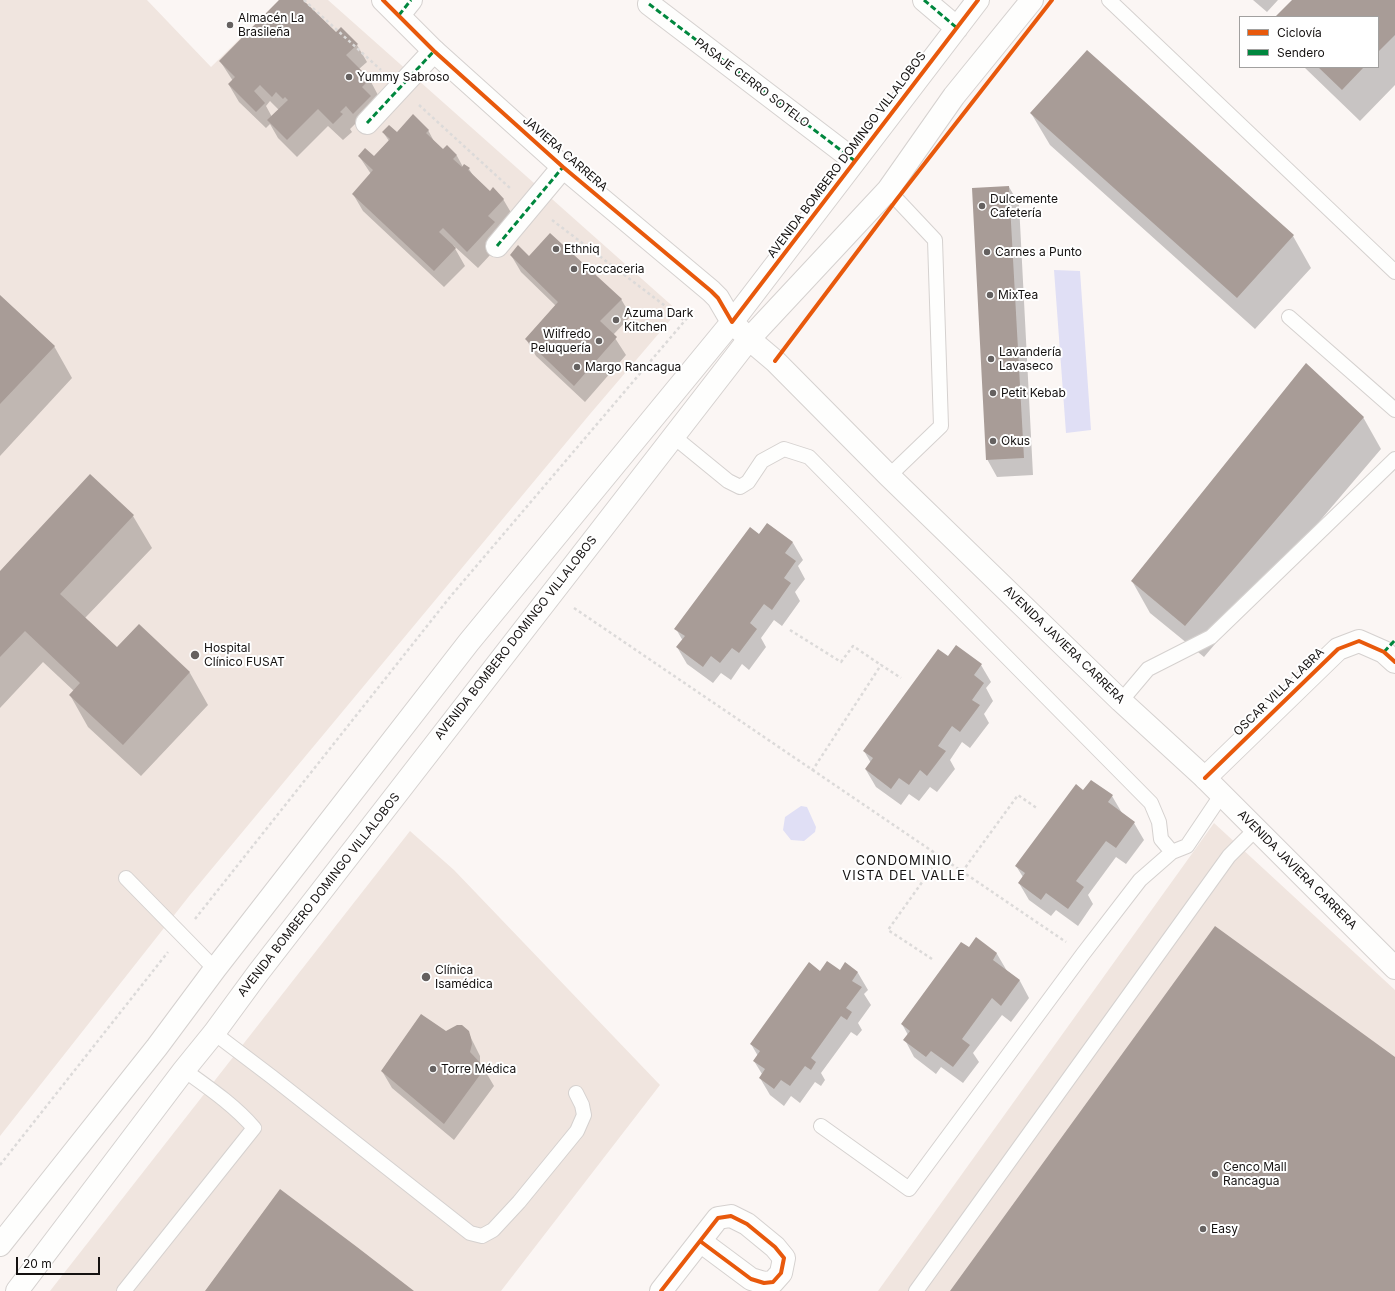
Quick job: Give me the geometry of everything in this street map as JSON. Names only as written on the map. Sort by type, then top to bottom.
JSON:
[{"type":"main road","name":"JAVIERA CARRERA","points":[[383,0],[405,7],[434,51],[563,167],[711,291],[718,298],[732,322]]},
{"type":"main road","points":[[924,0],[957,28]]},
{"type":"main road","name":"AVENIDA BOMBERO DOMINGO VILLALOBOS","points":[[0,1245],[157,1047],[215,969],[469,642],[732,322],[978,0]]},
{"type":"main road","name":"AVENIDA BOMBERO DOMINGO VILLALOBOS","points":[[17,1291],[184,1070],[214,1033],[258,972],[749,339],[888,190],[954,96],[1032,0]]},
{"type":"main road","name":"PASAJE CERRO SOTELO","points":[[649,4],[855,161]]},
{"type":"main road","points":[[367,122],[434,51]]},
{"type":"main road","points":[[497,246],[563,167]]},
{"type":"main road","name":"AVENIDA JAVIERA CARRERA","points":[[732,322],[775,361],[889,476],[1121,701],[1222,794],[1395,968]]},
{"type":"main road","name":"OSCAR VILLA LABRA","points":[[1205,778],[1338,648],[1359,641],[1391,651]]},
{"type":"main road","points":[[348,798],[376,820]]},
{"type":"main road","points":[[157,1047],[184,1070]]},
{"type":"main road","points":[[661,1291],[700,1241]]},
{"type":"lane","points":[[1109,0],[1395,272]]},
{"type":"lane","points":[[888,190],[935,240],[941,426],[889,476]]},
{"type":"lane","points":[[1289,317],[1395,410]]},
{"type":"lane","points":[[674,436],[728,481],[740,487],[748,482],[762,461],[784,450],[809,457],[1151,804],[1159,822],[1161,839],[1172,852]]},
{"type":"lane","points":[[1121,701],[1148,668],[1211,637],[1395,459]]},
{"type":"lane","points":[[822,1126],[909,1189],[1083,954],[1140,880],[1172,852],[1187,846],[1222,794]]},
{"type":"lane","points":[[916,1291],[1229,856],[1256,829]]},
{"type":"lane","points":[[126,878],[215,969]]},
{"type":"lane","points":[[214,1033],[277,1080],[470,1233],[482,1236],[493,1230],[519,1202],[577,1131],[584,1115],[582,1105],[576,1093]]},
{"type":"lane","points":[[124,1291],[254,1128],[227,1101],[184,1070]]},
{"type":"path","points":[[304,0],[386,75]]},
{"type":"path","points":[[415,101],[513,191]]},
{"type":"path","points":[[552,220],[685,321]]},
{"type":"path","points":[[0,1165],[450,597],[711,291]]},
{"type":"path","points":[[552,593],[1083,954]]},
{"type":"path","points":[[790,630],[841,662],[853,646],[901,678]]},
{"type":"path","points":[[812,770],[881,665]]},
{"type":"path","points":[[962,872],[1018,795],[1038,809]]},
{"type":"path","points":[[932,960],[888,930],[940,857]]},
{"type":"shaded area","name":"Hospital Clínico FUSAT","points":[[0,0],[147,0],[211,67],[279,0],[328,0],[678,311],[590,414],[190,895],[0,1136]]},
{"type":"shaded area","name":"Cenco Mall Rancagua","points":[[1214,823],[1395,990],[1395,1291],[878,1291]]},
{"type":"shaded area","name":"Clínica Isamédica","points":[[410,831],[454,870],[660,1085],[501,1291],[50,1291]]},
{"type":"water","points":[[1054,270],[1080,271],[1091,430],[1066,433]]},
{"type":"water","points":[[801,806],[807,807],[816,827],[815,832],[804,841],[791,840],[783,830],[785,817]]},
{"type":"building","points":[[279,0],[303,0],[336,32],[341,27],[358,44],[346,55],[370,79],[362,87],[371,96],[353,114],[346,106],[340,112],[343,114],[333,124],[318,109],[287,140],[267,120],[288,100],[285,97],[283,99],[276,92],[272,97],[260,85],[254,91],[265,103],[256,112],[228,84],[235,77],[219,61]]},
{"type":"building","points":[[1292,0],[1395,0],[1395,35],[1379,51],[1379,16],[1276,16]]},
{"type":"building","points":[[1087,50],[1294,235],[1237,298],[1030,113]]},
{"type":"building","points":[[1319,68],[1363,68],[1342,90]]},
{"type":"building","points":[[413,114],[429,130],[426,133],[443,149],[447,145],[457,155],[453,159],[462,167],[464,164],[470,168],[468,170],[490,191],[493,187],[504,199],[488,216],[495,222],[467,252],[443,228],[439,232],[456,248],[434,271],[352,194],[373,170],[358,156],[365,148],[374,156],[390,139],[382,132],[389,125],[397,132]]},
{"type":"building","points":[[1009,186],[1024,458],[986,460],[972,188]]},
{"type":"building","points":[[550,233],[622,299],[600,321],[617,337],[574,386],[525,339],[558,302],[510,255],[518,245],[529,256]]},
{"type":"building","points":[[0,295],[55,346],[0,404]]},
{"type":"building","points":[[1306,363],[1364,417],[1185,626],[1131,581]]},
{"type":"building","points":[[90,474],[134,515],[60,594],[117,647],[139,624],[190,672],[123,745],[69,695],[80,683],[25,631],[0,657],[0,571]]},
{"type":"building","points":[[767,523],[793,542],[785,553],[796,561],[784,578],[791,583],[772,610],[764,604],[750,623],[757,629],[739,653],[732,648],[720,663],[711,656],[703,667],[676,647],[685,636],[674,629],[750,527],[759,534]]},
{"type":"building","points":[[956,645],[982,664],[974,675],[984,683],[972,700],[980,705],[960,732],[952,726],[938,746],[946,751],[927,776],[920,770],[909,785],[899,778],[891,789],[865,769],[873,758],[863,751],[938,649],[948,656]]},
{"type":"building","points":[[1091,780],[1113,795],[1108,802],[1135,822],[1116,848],[1106,841],[1076,881],[1084,887],[1068,909],[1046,893],[1041,900],[1018,883],[1025,873],[1015,866],[1076,784],[1083,790]]},
{"type":"building","name":"Cenco Mall Rancagua","points":[[1215,926],[1395,1057],[1395,1291],[950,1291]]},
{"type":"building","points":[[976,937],[997,953],[993,960],[1020,980],[1001,1006],[992,998],[962,1039],[970,1045],[953,1067],[931,1051],[926,1057],[903,1040],[910,1031],[901,1024],[961,942],[969,947]]},
{"type":"building","points":[[827,961],[840,970],[845,962],[858,972],[852,981],[862,987],[846,1008],[852,1012],[847,1020],[841,1016],[811,1058],[816,1062],[811,1070],[805,1066],[790,1086],[781,1080],[774,1089],[759,1078],[765,1069],[753,1061],[760,1051],[750,1044],[809,962],[820,971]]},
{"type":"building","name":"Torre Médica","points":[[421,1014],[446,1031],[457,1025],[462,1025],[469,1031],[472,1044],[470,1052],[485,1068],[444,1124],[381,1071]]},
{"type":"building","points":[[280,1189],[357,1247],[414,1291],[205,1291]]},
{"type":"marked path","points":[[399,15],[411,0]]},
{"type":"marked path","points":[[924,0],[957,28]]},
{"type":"marked path","points":[[649,4],[855,161]]},
{"type":"marked path","points":[[367,123],[434,51]]},
{"type":"marked path","points":[[497,246],[563,167]]},
{"type":"marked path","points":[[1384,652],[1395,640]]},
{"type":"cycle path","points":[[383,0],[434,51],[563,167],[711,291],[718,298],[732,322],[978,0]]},
{"type":"cycle path","points":[[775,361],[897,199],[1052,0]]},
{"type":"cycle path","points":[[1205,778],[1338,649],[1359,641],[1384,652],[1395,662]]},
{"type":"cycle path","points":[[661,1291],[718,1218],[731,1216],[747,1224],[775,1247],[784,1258],[781,1273],[773,1282],[764,1283],[751,1279],[700,1241]]},
{"type":"place","name":"Almacén La Brasileña","points":[[230,25]]},
{"type":"place","name":"Yummy Sabroso","points":[[349,77]]},
{"type":"place","name":"Dulcemente Cafetería","points":[[982,206]]},
{"type":"place","name":"Ethniq","points":[[556,249]]},
{"type":"place","name":"Carnes a Punto","points":[[987,252]]},
{"type":"place","name":"Foccaceria","points":[[574,269]]},
{"type":"place","name":"MixTea","points":[[990,295]]},
{"type":"place","name":"Azuma Dark Kitchen","points":[[616,320]]},
{"type":"place","name":"Wilfredo Peluquería","points":[[599,341]]},
{"type":"place","name":"Lavandería Lavaseco","points":[[991,359]]},
{"type":"place","name":"Margo Rancagua","points":[[577,367]]},
{"type":"place","name":"Petit Kebab","points":[[993,393]]},
{"type":"place","name":"Okus","points":[[993,441]]},
{"type":"place","name":"Hospital Clínico FUSAT","points":[[195,655]]},
{"type":"place","name":"Clínica Isamédica","points":[[426,977]]},
{"type":"place","name":"Torre Médica","points":[[433,1069]]},
{"type":"place","name":"Cenco Mall Rancagua","points":[[1215,1174]]},
{"type":"place","name":"Easy","points":[[1203,1229]]},
{"type":"district","name":"CONDOMINIO VISTA DEL VALLE","points":[[904,868]]}]
